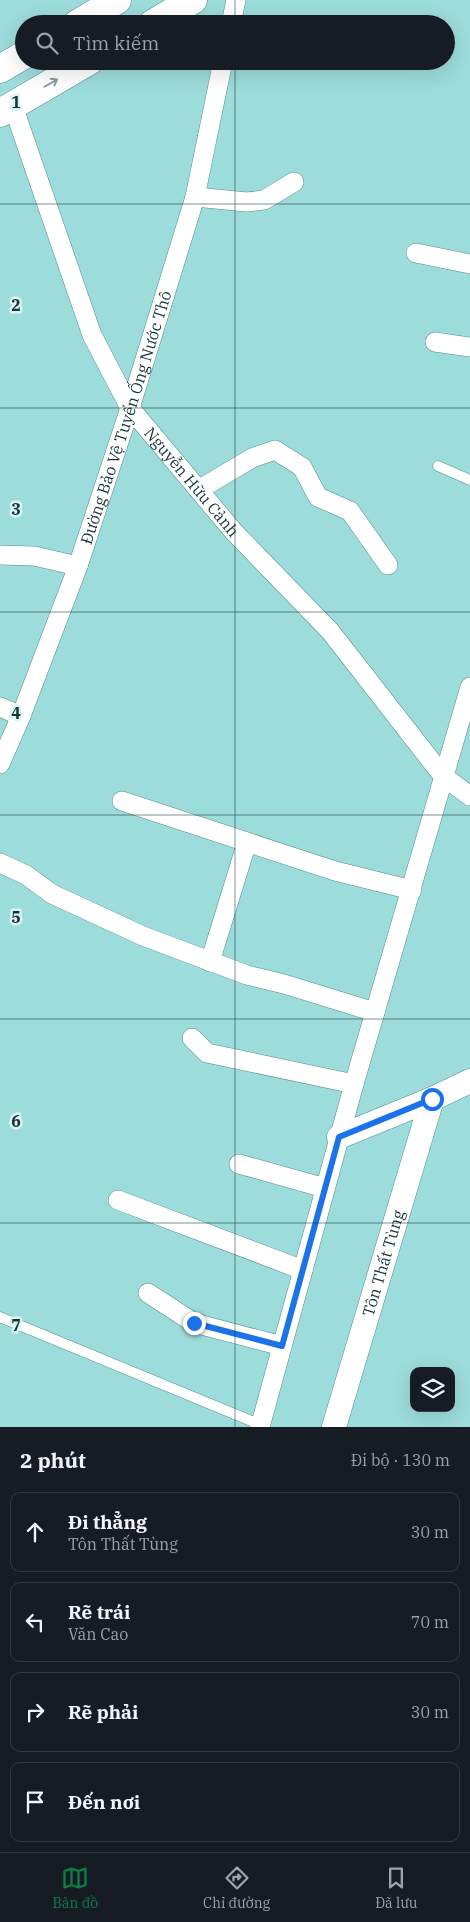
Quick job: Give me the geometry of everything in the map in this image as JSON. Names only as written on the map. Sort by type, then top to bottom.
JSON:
[{"type":"main road","points":[[92,15],[117,0]]},
{"type":"main road","points":[[167,15],[193,0]]},
{"type":"main road","points":[[6,110],[74,70]]},
{"type":"street","points":[[233,15],[236,0]]},
{"type":"street","name":"Đường Bảo Vệ Tuyến Ống Nước Thô","points":[[0,764],[21,716],[78,566],[130,408],[195,197],[221,70]]},
{"type":"street","name":"Nguyễn Hữu Cảnh","points":[[6,110],[92,335],[130,408],[234,532],[330,631],[443,776],[470,794]]},
{"type":"street","points":[[195,197],[247,202],[264,200],[294,182]]},
{"type":"street","points":[[416,253],[470,264]]},
{"type":"street","points":[[435,342],[470,347]]},
{"type":"street","points":[[200,490],[252,458],[275,450],[302,467],[318,497],[350,511],[388,565]]},
{"type":"street","points":[[0,554],[34,556],[78,566]]},
{"type":"street","points":[[261,1426],[339,1137],[470,687]]},
{"type":"street","points":[[0,707],[21,716]]},
{"type":"street","points":[[122,801],[335,871],[412,890]]},
{"type":"street","points":[[210,962],[246,842]]},
{"type":"street","points":[[0,863],[26,875],[52,894],[143,936],[246,975],[284,984],[375,1012]]},
{"type":"street","points":[[192,1038],[207,1053],[354,1084]]},
{"type":"street","points":[[339,1137],[432,1099],[470,1081]]},
{"type":"street","name":"Tôn Thất Tùng","points":[[334,1427],[432,1099]]},
{"type":"street","points":[[239,1164],[326,1188]]},
{"type":"street","points":[[118,1200],[303,1270]]},
{"type":"street","points":[[148,1293],[194,1323],[282,1346]]},
{"type":"lane","points":[[438,466],[470,480]]},
{"type":"lane","points":[[0,1317],[261,1426]]},
{"type":"route","points":[[194,1323],[282,1346],[339,1137],[432,1099]]}]
